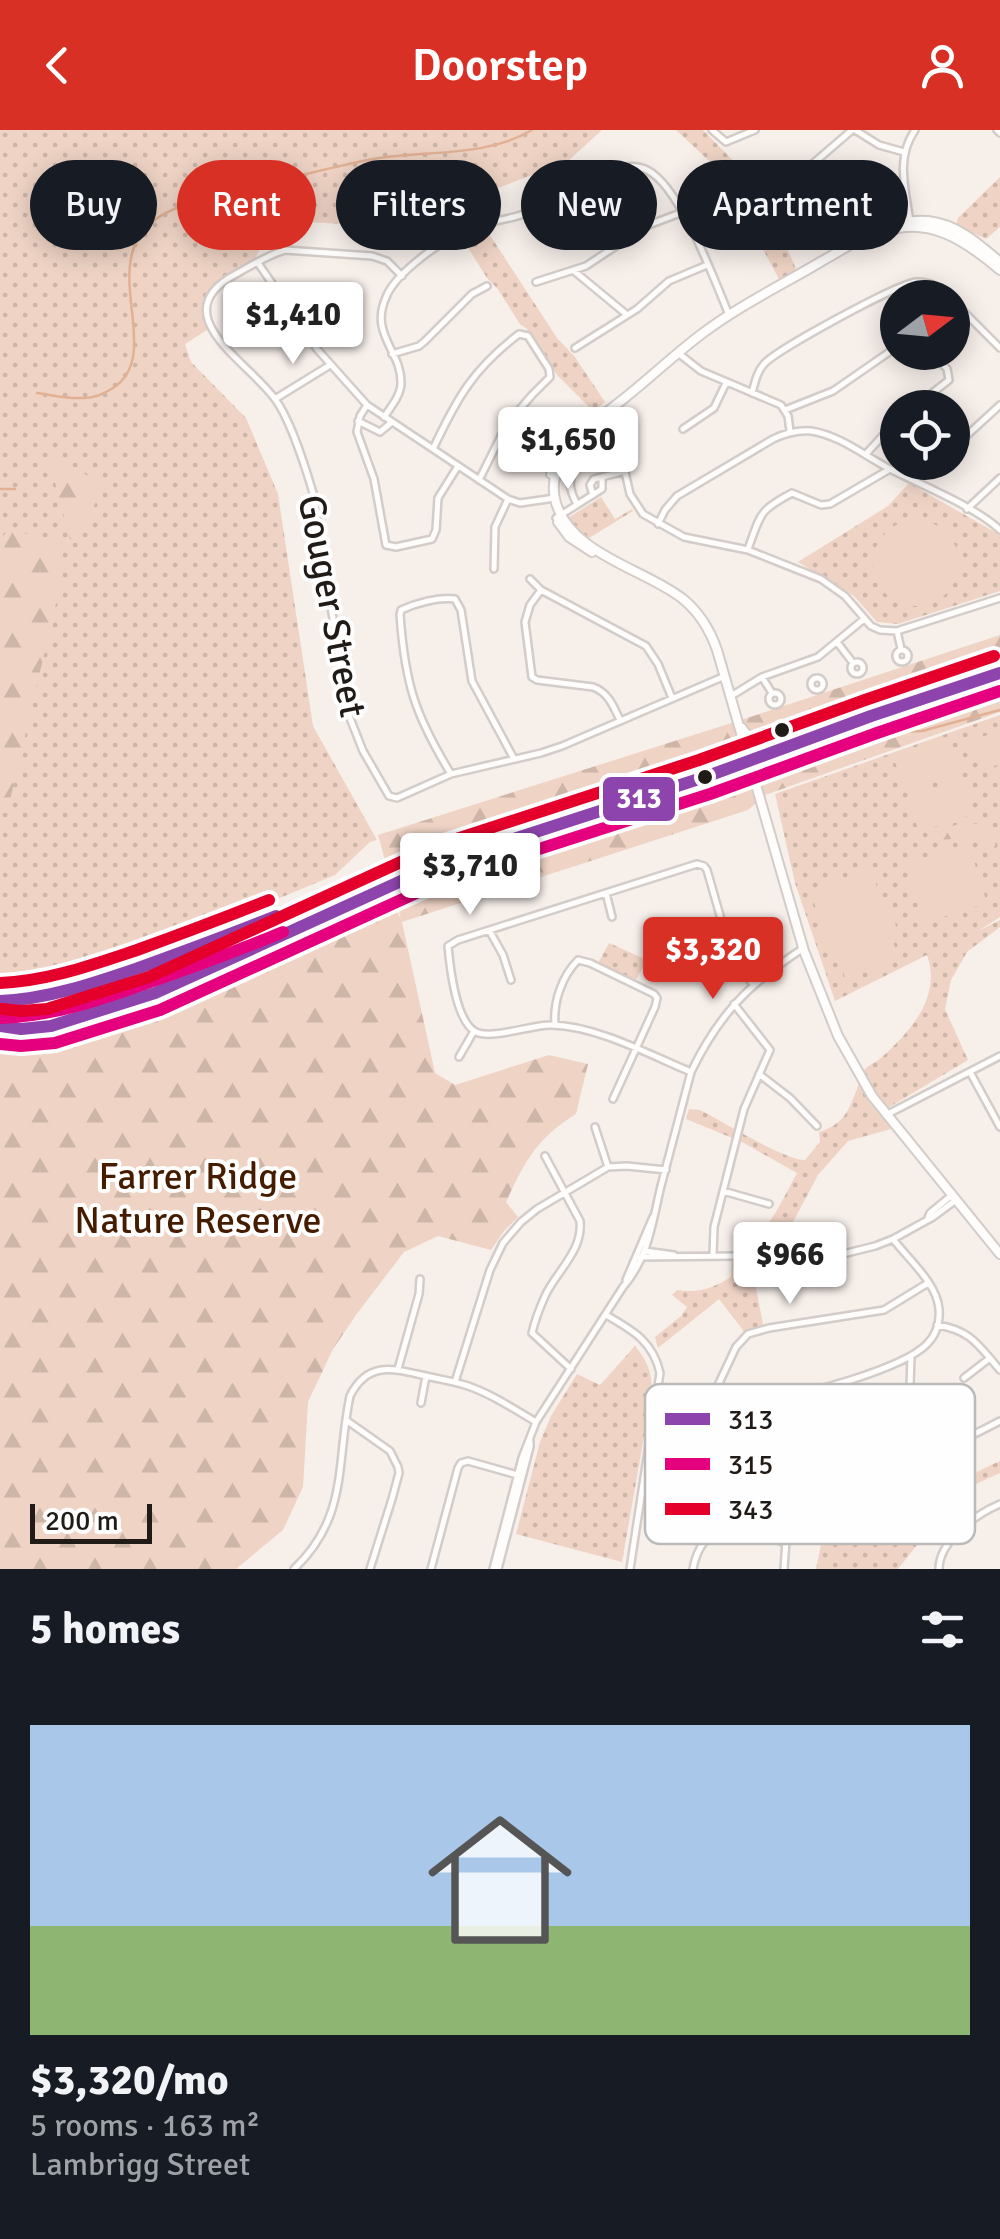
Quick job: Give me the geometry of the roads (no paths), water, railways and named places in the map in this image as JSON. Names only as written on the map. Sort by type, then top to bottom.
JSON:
[{"type":"main road","points":[[908,224],[935,222],[962,232],[1000,266]]},
{"type":"main road","points":[[842,250],[728,315],[570,440],[560,452],[550,480],[552,499],[563,530],[575,543],[679,596],[710,632],[804,950],[836,1033],[872,1096],[1000,1254]]},
{"type":"main road","points":[[0,1026],[51,1026],[155,993],[444,862],[730,768],[765,747],[1000,670]]},
{"type":"main road","points":[[0,1002],[47,996],[91,984],[220,939],[363,880],[718,763],[781,750],[1000,670]]},
{"type":"main road","points":[[738,720],[753,743],[765,747]]},
{"type":"main road","points":[[718,763],[736,751],[742,737]]},
{"type":"main road","points":[[753,774],[767,758],[781,750]]},
{"type":"main road","points":[[730,768],[742,772],[760,798]]},
{"type":"street","points":[[712,130],[726,142],[755,130]]},
{"type":"street","points":[[818,160],[854,130],[879,145],[904,152]]},
{"type":"street","points":[[904,160],[915,130]]},
{"type":"street","points":[[384,417],[401,386],[383,334],[382,312],[387,293],[402,276],[460,232],[540,209],[573,196],[621,168],[634,166],[656,175],[677,204]]},
{"type":"street","points":[[536,282],[586,266],[646,226],[677,214]]},
{"type":"street","name":"Gouger Street","points":[[402,276],[387,261],[372,256],[285,250],[216,286],[210,294],[206,316],[217,338],[275,399],[306,470],[313,493],[344,695],[363,751],[393,798],[451,774],[562,746],[725,676]]},
{"type":"street","points":[[701,250],[728,315]]},
{"type":"street","points":[[258,262],[330,365],[367,405],[508,500],[520,503],[552,499]]},
{"type":"street","points":[[575,348],[627,315],[669,281],[707,264]]},
{"type":"street","points":[[574,271],[627,315]]},
{"type":"street","points":[[392,354],[425,342],[472,294],[487,286]]},
{"type":"street","points":[[752,392],[758,372],[767,360],[880,297]]},
{"type":"street","points":[[305,331],[333,307]]},
{"type":"street","points":[[970,318],[1000,348]]},
{"type":"street","points":[[432,449],[460,393],[486,360],[519,334],[528,336],[550,378],[508,424],[479,480]]},
{"type":"street","points":[[678,353],[689,364],[726,383],[774,401],[786,410],[790,431]]},
{"type":"street","points":[[786,410],[833,391],[880,358]]},
{"type":"street","points":[[275,399],[330,365]]},
{"type":"street","points":[[936,390],[949,380],[947,370]]},
{"type":"street","points":[[683,429],[714,408],[726,383]]},
{"type":"street","points":[[367,405],[356,432],[374,479],[383,541],[390,547],[432,538],[438,498],[458,466]]},
{"type":"street","points":[[970,432],[1000,405]]},
{"type":"street","points":[[603,415],[616,432],[630,494],[638,509],[684,537],[748,550],[828,583],[880,630],[898,631],[1000,598]]},
{"type":"street","points":[[358,421],[380,432],[392,422]]},
{"type":"street","points":[[658,524],[678,496],[790,431],[824,434],[880,463]]},
{"type":"street","points":[[865,455],[880,439]]},
{"type":"street","points":[[577,504],[570,484],[577,468],[588,460],[621,452]]},
{"type":"street","points":[[592,496],[591,483],[596,478],[625,472]]},
{"type":"street","points":[[748,550],[760,514],[772,504],[796,493],[821,505],[830,504],[880,475]]},
{"type":"street","points":[[558,517],[602,489],[602,476]]},
{"type":"street","points":[[966,509],[1000,478]]},
{"type":"street","points":[[915,480],[1000,530]]},
{"type":"street","points":[[494,570],[495,528],[508,500]]},
{"type":"street","points":[[530,580],[540,590],[646,646],[672,698]]},
{"type":"street","points":[[540,590],[525,622],[532,676],[602,690],[620,720]]},
{"type":"street","points":[[451,774],[424,728],[410,689],[400,615],[408,606],[443,598],[458,602],[472,681],[514,759]]},
{"type":"street","points":[[730,696],[762,677],[818,657],[864,619]]},
{"type":"street","points":[[898,631],[901,650]]},
{"type":"street","points":[[837,642],[853,663]]},
{"type":"street","points":[[762,677],[772,693]]},
{"type":"street","points":[[691,1072],[586,1030],[554,1024],[488,1034],[474,1031],[461,1014],[448,946],[488,930],[702,865],[707,870],[728,946],[738,968],[753,984]]},
{"type":"street","points":[[606,893],[612,917]]},
{"type":"street","points":[[488,930],[503,954],[511,980]]},
{"type":"street","points":[[663,935],[700,952],[728,946]]},
{"type":"street","points":[[495,1569],[536,1422],[624,1287],[641,1254],[691,1072],[717,1024],[734,1004],[753,984],[804,950]]},
{"type":"street","points":[[554,1024],[556,1000],[574,963],[583,960],[654,994],[656,1002],[612,1099]]},
{"type":"street","points":[[713,1256],[714,1227],[744,1109],[770,1050],[734,1004]]},
{"type":"street","points":[[458,1057],[474,1031]]},
{"type":"street","points":[[886,1114],[1000,1056]]},
{"type":"street","points":[[970,1072],[1000,1128]]},
{"type":"street","points":[[758,1074],[790,1098],[817,1126]]},
{"type":"street","points":[[595,1127],[608,1167]]},
{"type":"street","points":[[545,1156],[580,1221],[581,1234],[547,1292],[532,1333],[571,1369]]},
{"type":"street","points":[[455,1382],[490,1270],[498,1251],[521,1222],[608,1167],[666,1170]]},
{"type":"street","points":[[723,1192],[770,1204]]},
{"type":"street","points":[[641,1254],[839,1255],[892,1239],[954,1197]]},
{"type":"street","points":[[835,1384],[910,1356],[932,1339],[938,1325],[938,1304],[928,1283],[892,1239]]},
{"type":"street","points":[[398,1369],[420,1279]]},
{"type":"street","points":[[719,1384],[736,1347],[748,1334],[884,1310],[928,1283]]},
{"type":"street","points":[[606,1315],[635,1332],[651,1348],[660,1384]]},
{"type":"street","points":[[938,1325],[967,1334],[1000,1370]]},
{"type":"street","points":[[910,1356],[910,1384]]},
{"type":"street","points":[[964,1378],[990,1358]]},
{"type":"street","points":[[294,1569],[313,1549],[332,1511],[350,1396],[360,1379],[382,1370],[398,1369],[455,1382],[536,1422]]},
{"type":"street","points":[[421,1403],[426,1376]]},
{"type":"street","points":[[346,1420],[390,1451],[399,1472],[370,1569]]},
{"type":"street","points":[[975,1432],[1000,1421]]},
{"type":"street","points":[[432,1569],[461,1462],[519,1476]]},
{"type":"street","points":[[630,1569],[645,1479]]},
{"type":"street","points":[[975,1517],[1000,1504]]},
{"type":"street","points":[[692,1569],[696,1552],[703,1544]]},
{"type":"street","points":[[939,1569],[942,1555],[951,1544]]},
{"type":"waterway","points":[[37,393],[87,398],[113,388],[129,370],[134,348],[130,268],[136,243],[153,221],[185,205],[326,169],[393,156],[475,149],[532,130]]},
{"type":"waterway","points":[[0,489],[15,489]]},
{"type":"waterway","points":[[870,733],[922,731],[1000,710]]},
{"type":"park label","name":"Farrer Ridge Nature Reserve","points":[[198,1198]]}]
